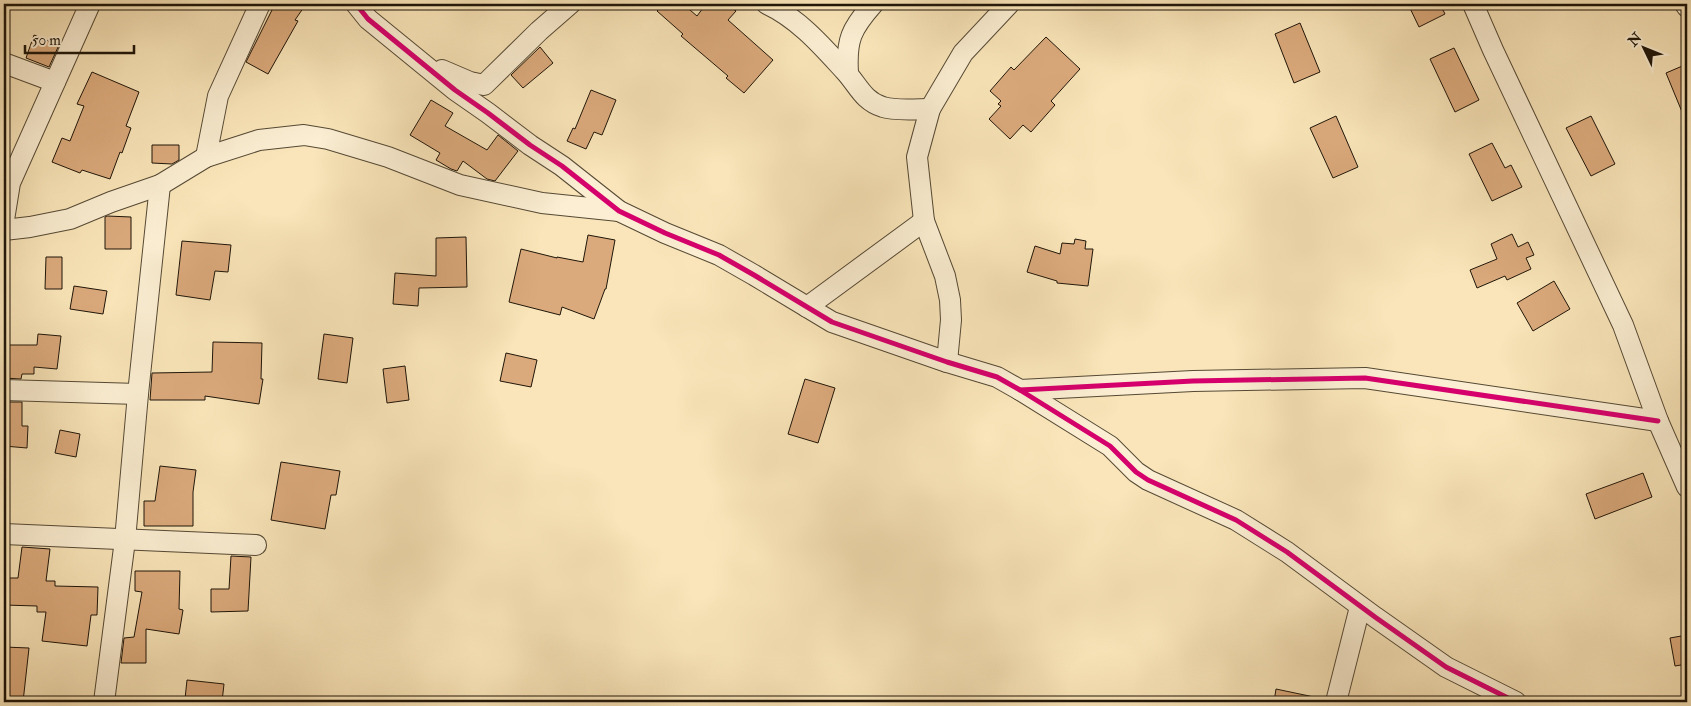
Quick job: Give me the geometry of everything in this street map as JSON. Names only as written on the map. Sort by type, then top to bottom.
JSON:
[{"type":"street","points":[[4,220],[10,183],[90,4]]},
{"type":"street","points":[[206,157],[218,96],[260,4]]},
{"type":"street","points":[[356,4],[368,19],[455,90],[562,166],[619,211],[665,233],[719,255],[832,322],[947,362],[997,377],[1110,446],[1136,472],[1148,480],[1236,520],[1287,552],[1360,607],[1446,667],[1516,702]]},
{"type":"street","points":[[426,66],[439,69],[470,82],[484,85],[539,31],[570,4]]},
{"type":"street","points":[[767,4],[806,30],[848,73],[859,90],[872,102],[884,108],[930,109]]},
{"type":"street","points":[[848,73],[847,52],[851,35],[873,4]]},
{"type":"street","points":[[947,362],[951,320],[950,300],[945,276],[924,221],[917,157],[930,109],[963,53],[1009,4]]},
{"type":"street","points":[[1473,4],[1623,326],[1658,421],[1687,487]]},
{"type":"street","points":[[1686,4],[1687,8]]},
{"type":"street","points":[[4,63],[55,82]]},
{"type":"street","points":[[4,230],[30,228],[70,219],[160,185],[206,157],[259,140],[304,135],[328,139],[388,157],[460,185],[542,203],[619,211]]},
{"type":"street","points":[[104,702],[126,540],[138,394],[160,185]]},
{"type":"street","points":[[807,307],[924,221]]},
{"type":"street","points":[[1020,390],[1194,381],[1365,378],[1658,421]]},
{"type":"street","points":[[4,390],[138,394]]},
{"type":"street","points":[[4,534],[256,545]]},
{"type":"street","points":[[1336,702],[1360,607]]},
{"type":"building","points":[[275,4],[306,4],[295,20],[298,21],[268,74],[246,62]]},
{"type":"building","points":[[663,4],[683,4],[697,16],[706,4],[727,4],[736,11],[728,20],[773,60],[744,93],[726,78],[728,76],[681,36],[683,34],[657,11]]},
{"type":"building","points":[[1408,4],[1440,4],[1445,14],[1419,27]]},
{"type":"building","points":[[1300,23],[1320,72],[1294,83],[1275,34]]},
{"type":"building","points":[[34,35],[59,45],[49,67],[26,58]]},
{"type":"building","points":[[1046,37],[1080,69],[1051,101],[1055,105],[1031,132],[1023,125],[1010,139],[989,119],[1001,106],[998,104],[1001,101],[990,91],[1011,67],[1014,70]]},
{"type":"building","points":[[540,47],[553,63],[523,88],[511,75]]},
{"type":"building","points":[[1454,48],[1479,100],[1455,112],[1430,59]]},
{"type":"building","points":[[1687,64],[1687,124],[1666,73]]},
{"type":"building","points":[[92,72],[139,92],[126,126],[131,128],[110,179],[82,170],[80,173],[52,162],[62,138],[70,141],[84,106],[77,104]]},
{"type":"building","points":[[591,90],[616,100],[602,135],[594,132],[586,149],[567,141],[573,128],[575,129]]},
{"type":"building","points":[[431,100],[453,113],[445,126],[487,150],[498,135],[518,151],[495,181],[487,179],[463,161],[457,171],[451,169],[436,160],[440,153],[410,135]]},
{"type":"building","points":[[1336,116],[1358,167],[1333,178],[1310,128]]},
{"type":"building","points":[[1591,116],[1615,164],[1591,176],[1566,128]]},
{"type":"building","points":[[1492,143],[1505,168],[1511,165],[1522,187],[1492,201],[1469,154]]},
{"type":"building","points":[[152,145],[179,145],[179,160],[172,164],[152,163]]},
{"type":"building","points":[[105,217],[131,217],[131,249],[105,249]]},
{"type":"building","points":[[1512,234],[1518,247],[1528,242],[1534,255],[1526,258],[1531,269],[1507,280],[1505,276],[1477,288],[1470,270],[1497,259],[1491,244]]},
{"type":"building","points":[[588,235],[615,240],[606,289],[594,319],[562,307],[560,315],[509,302],[521,249],[583,262]]},
{"type":"building","points":[[466,237],[467,287],[419,288],[418,306],[393,304],[395,273],[436,276],[436,238]]},
{"type":"building","points":[[1075,239],[1086,241],[1085,249],[1093,249],[1088,286],[1057,283],[1057,281],[1027,272],[1035,246],[1060,254],[1062,243],[1074,244]]},
{"type":"building","points":[[182,241],[231,245],[228,272],[215,271],[210,300],[176,295]]},
{"type":"building","points":[[46,257],[62,257],[62,289],[45,289]]},
{"type":"building","points":[[1554,281],[1570,309],[1533,331],[1517,303]]},
{"type":"building","points":[[74,286],[107,291],[103,314],[70,309]]},
{"type":"building","points":[[38,334],[61,336],[57,369],[34,367],[34,374],[22,374],[21,379],[4,378],[4,345],[37,345]]},
{"type":"building","points":[[324,334],[353,338],[347,383],[318,379]]},
{"type":"building","points":[[213,342],[262,343],[261,379],[263,379],[259,404],[205,396],[205,400],[150,400],[152,373],[212,372]]},
{"type":"building","points":[[506,353],[537,360],[531,387],[500,381]]},
{"type":"building","points":[[405,366],[409,400],[387,403],[383,369]]},
{"type":"building","points":[[805,379],[835,388],[818,443],[788,434]]},
{"type":"building","points":[[4,402],[22,402],[22,426],[28,426],[27,448],[4,446]]},
{"type":"building","points":[[60,430],[80,434],[76,457],[55,453]]},
{"type":"building","points":[[281,462],[340,471],[336,495],[331,495],[325,529],[271,520]]},
{"type":"building","points":[[160,466],[196,470],[193,492],[193,526],[144,526],[144,501],[155,501]]},
{"type":"building","points":[[1643,473],[1652,497],[1595,519],[1586,494]]},
{"type":"building","points":[[22,547],[50,549],[46,581],[55,581],[55,586],[98,587],[97,615],[91,615],[87,646],[42,641],[46,612],[37,612],[37,606],[4,605],[4,578],[18,578]]},
{"type":"building","points":[[231,556],[251,557],[248,611],[211,612],[211,589],[229,589]]},
{"type":"building","points":[[135,571],[180,571],[179,609],[183,610],[179,634],[146,629],[146,663],[121,663],[124,638],[134,637],[142,592],[135,591]]},
{"type":"building","points":[[1687,635],[1687,664],[1675,666],[1670,638]]},
{"type":"building","points":[[4,647],[29,648],[23,702],[4,702]]},
{"type":"building","points":[[187,680],[224,684],[222,702],[185,699]]},
{"type":"building","points":[[1276,689],[1314,697],[1313,702],[1274,702]]},
{"type":"cycle path","points":[[356,4],[368,19],[455,90],[562,166],[619,211],[665,233],[719,255],[832,322],[947,362],[997,377],[1110,446],[1136,472],[1148,480],[1236,520],[1287,552],[1446,667],[1516,702]]},
{"type":"cycle path","points":[[1020,390],[1193,381],[1365,378],[1658,421]]}]
